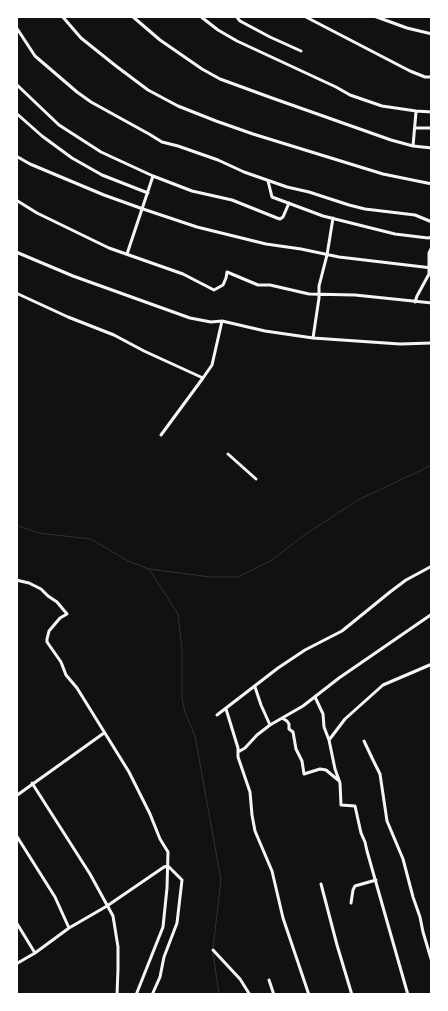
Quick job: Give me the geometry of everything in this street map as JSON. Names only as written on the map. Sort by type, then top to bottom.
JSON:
[{"type":"street","points":[[62,16],[81,38],[116,66],[148,90],[178,106],[253,134],[383,174],[432,184]]},
{"type":"street","points":[[132,16],[160,40],[220,79],[391,140],[413,146],[432,148]]},
{"type":"street","points":[[200,16],[218,30],[349,95],[382,106],[416,112],[432,112]]},
{"type":"street","points":[[236,16],[240,21],[301,51]]},
{"type":"street","points":[[304,16],[410,71],[425,77],[432,77]]},
{"type":"street","points":[[374,16],[407,28],[432,34]]},
{"type":"street","points":[[16,27],[36,56],[77,92],[91,102],[162,142],[218,160],[244,172],[286,187],[365,209],[415,215],[432,222]]},
{"type":"street","points":[[16,84],[59,125],[101,152],[153,176],[192,191],[232,200],[280,219],[283,217],[289,203]]},
{"type":"street","points":[[413,146],[416,112]]},
{"type":"street","points":[[16,113],[42,136],[72,158],[102,175],[148,193]]},
{"type":"street","points":[[416,128],[432,128]]},
{"type":"street","points":[[16,156],[30,164],[142,209],[197,227],[266,244],[327,255],[430,268]]},
{"type":"street","points":[[127,254],[153,176]]},
{"type":"street","points":[[268,181],[272,196],[289,203],[333,218],[395,234],[432,237]]},
{"type":"street","points":[[16,200],[37,213],[109,248],[183,274],[214,290],[223,285],[227,272],[258,285],[270,285],[310,294],[432,303]]},
{"type":"street","points":[[313,338],[320,282],[333,218]]},
{"type":"street","points":[[415,302],[429,274],[432,247]]},
{"type":"street","points":[[16,252],[73,276],[182,316],[211,322],[222,321],[265,331],[313,338],[400,344],[432,343]]},
{"type":"street","points":[[16,293],[203,378]]},
{"type":"street","points":[[161,435],[212,365],[222,321]]},
{"type":"street","points":[[228,454],[256,479]]},
{"type":"street","points":[[217,715],[278,668],[304,650],[342,631],[404,581],[432,566]]},
{"type":"street","points":[[16,580],[42,589],[67,614],[60,618],[49,631],[47,642],[61,662],[66,675],[77,688],[129,772],[168,852],[163,927],[136,995]]},
{"type":"street","points":[[238,752],[270,725],[315,697],[432,614]]},
{"type":"street","points":[[329,740],[345,719],[383,685],[432,664]]},
{"type":"street","points":[[255,687],[260,705],[270,725]]},
{"type":"street","points":[[315,697],[323,714],[324,727],[340,783],[341,805],[355,806],[361,833],[408,995]]},
{"type":"street","points":[[226,709],[238,748],[238,757],[250,792],[255,831],[272,871],[283,918],[309,995]]},
{"type":"street","points":[[282,718],[287,721],[289,729],[293,732],[304,774],[320,769],[326,770],[339,780]]},
{"type":"street","points":[[16,796],[104,733]]},
{"type":"street","points":[[364,741],[380,774],[387,821],[403,859],[412,897],[420,917],[432,962]]},
{"type":"street","points":[[32,783],[90,874],[113,916],[118,947],[117,995]]},
{"type":"street","points":[[16,835],[56,897],[69,928]]},
{"type":"street","points":[[16,964],[35,953],[69,928],[107,906],[164,866],[168,866]]},
{"type":"street","points":[[152,995],[160,977],[164,957],[177,923],[182,880],[168,866]]},
{"type":"street","points":[[351,902],[355,886],[376,880]]},
{"type":"street","points":[[321,884],[352,995]]},
{"type":"street","points":[[16,922],[35,953]]},
{"type":"street","points":[[213,950],[240,979],[250,995]]},
{"type":"street","points":[[269,980],[274,995]]},
{"type":"waterway","points":[[149,569],[210,577],[238,577],[272,560],[300,538],[358,500],[432,465]]},
{"type":"waterway","points":[[16,525],[38,533],[91,539],[128,561],[149,569],[178,614],[182,649],[182,698],[185,712],[195,736],[221,880],[213,948]]},
{"type":"waterway","points":[[213,952],[219,995]]}]
